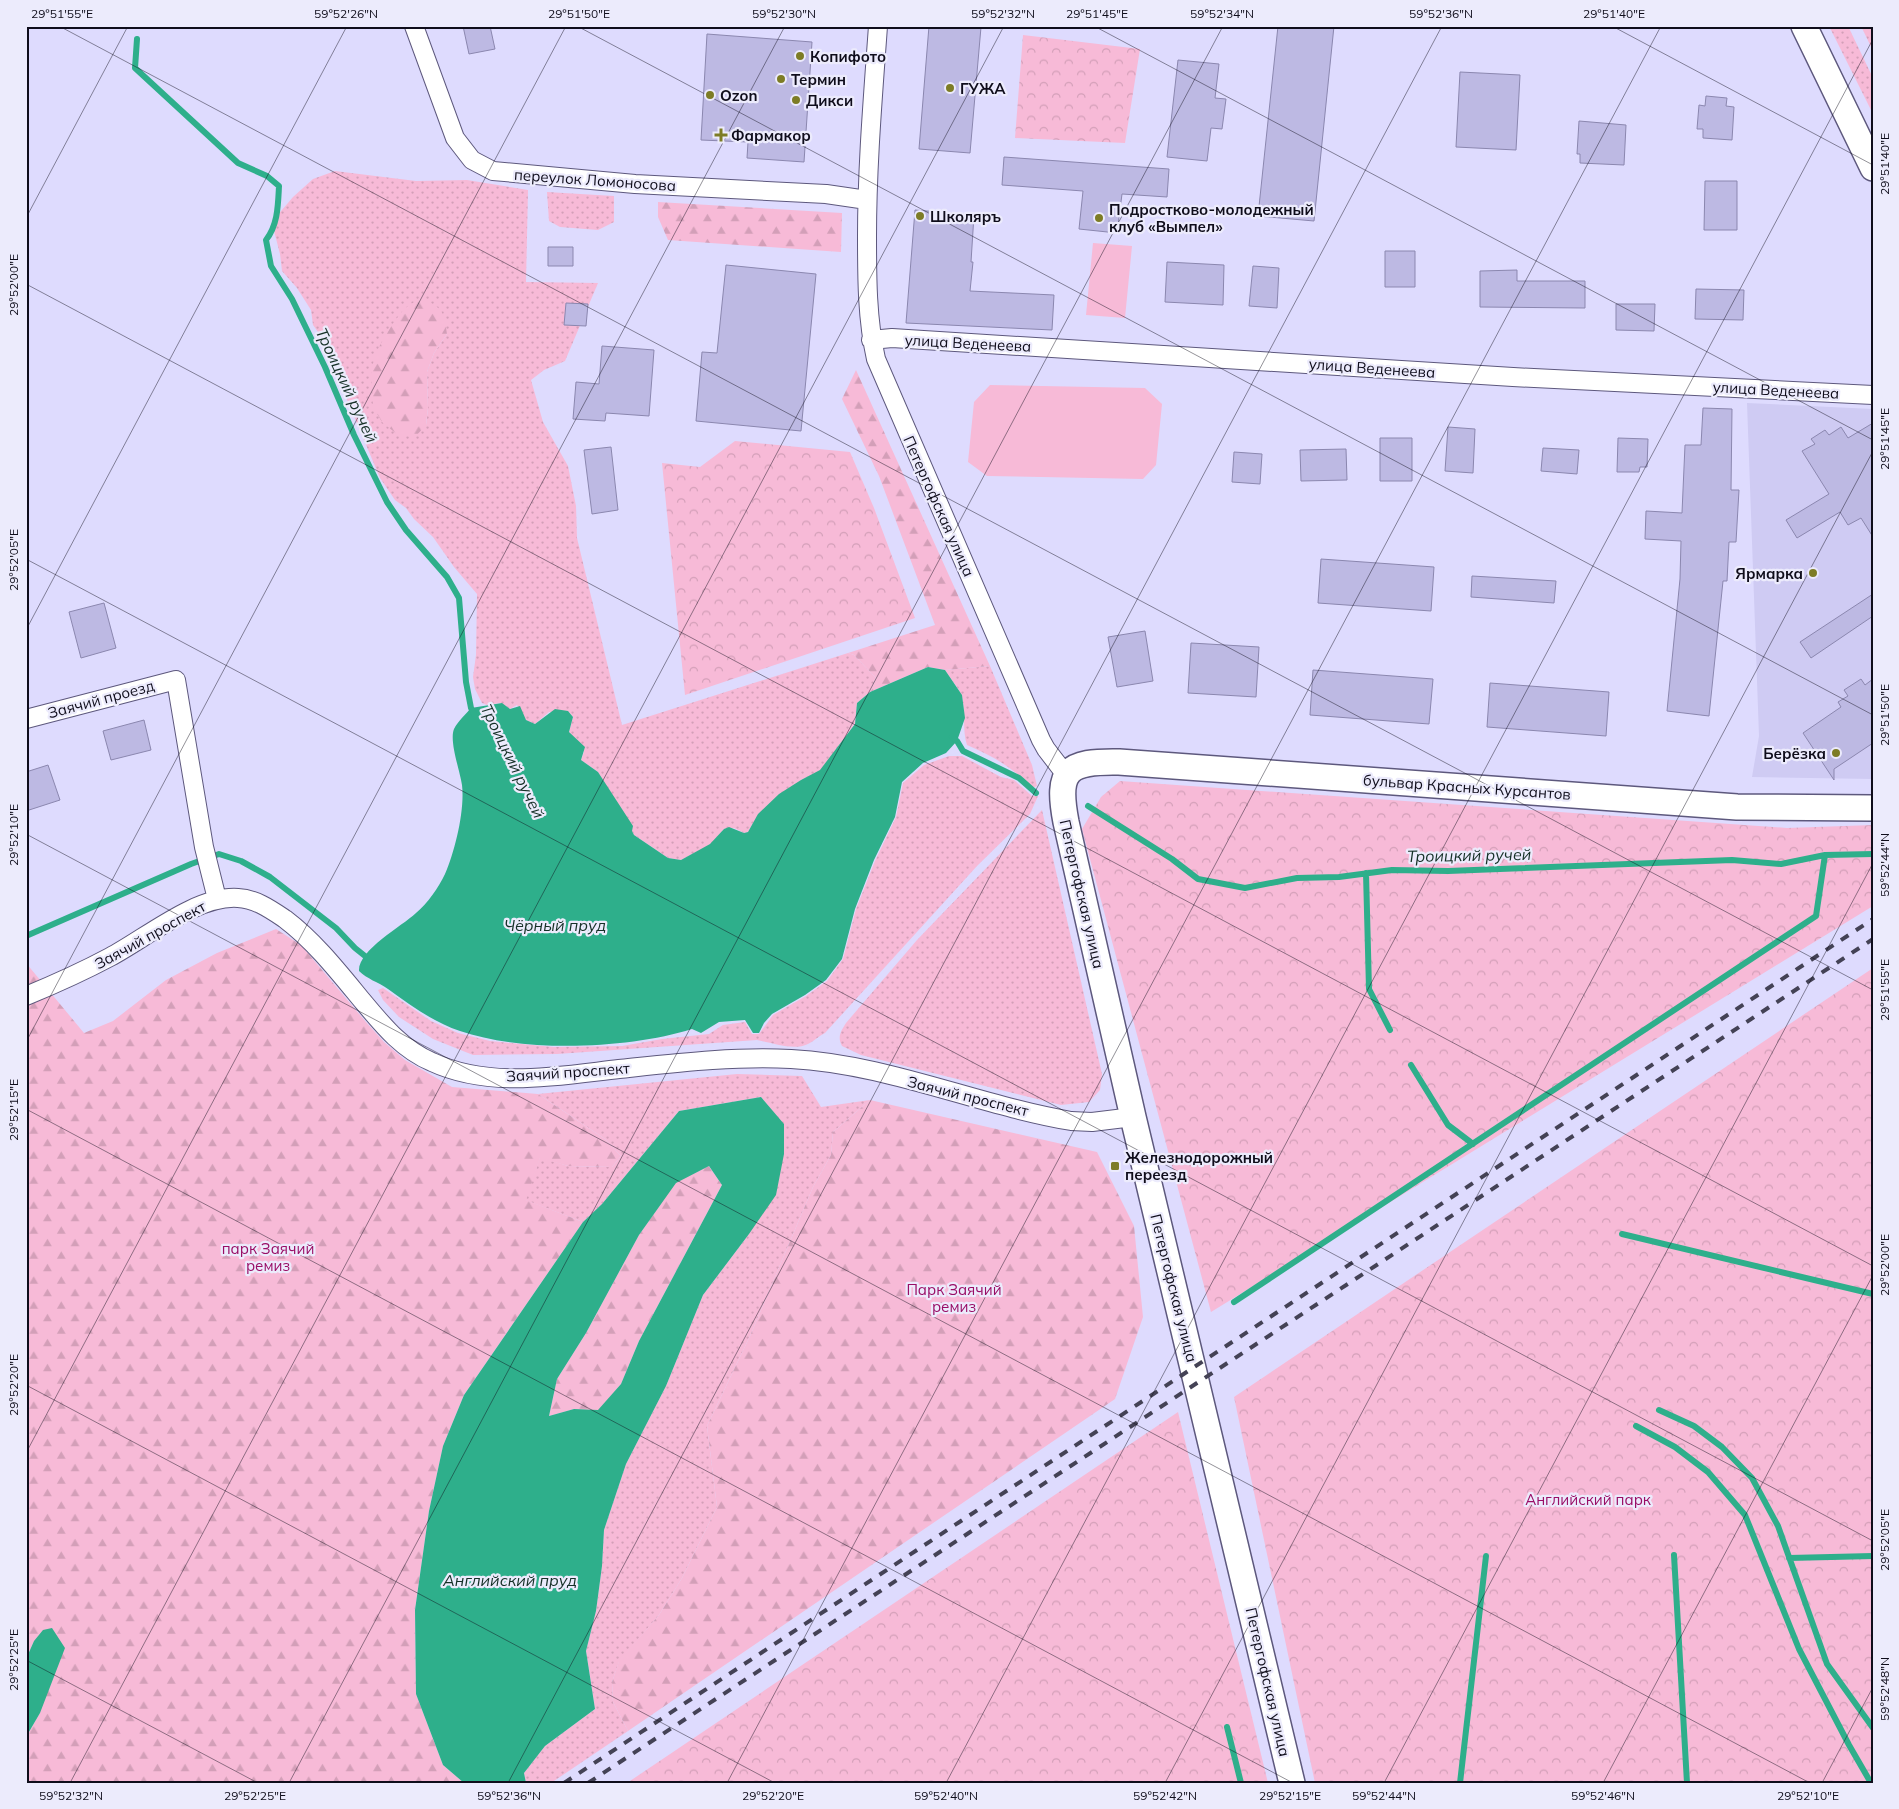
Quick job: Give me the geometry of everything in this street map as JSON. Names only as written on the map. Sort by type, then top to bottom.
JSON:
[{"type":"main road","points":[[1804,26],[1873,168]]},
{"type":"main road","name":"бульвар Красных Курсантов","points":[[1066,775],[1080,765],[1095,762],[1119,762],[1737,806],[1873,808]]},
{"type":"main road","name":"Петергофская улица","points":[[1066,775],[1062,785],[1062,800],[1066,822],[1133,1117],[1292,1783]]},
{"type":"street","name":"переулок Ломоносова","points":[[414,26],[455,138],[472,160],[493,171],[636,184],[826,194],[867,200]]},
{"type":"street","name":"Петергофская улица","points":[[878,26],[867,200],[867,270],[871,340],[876,359],[901,420],[1037,731],[1046,749],[1066,775]]},
{"type":"street","name":"улица Веденеева","points":[[871,340],[902,339],[1504,377],[1873,395]]},
{"type":"street","name":"Заячий проезд","points":[[26,719],[176,680],[206,855],[217,899]]},
{"type":"street","name":"Заячий проспект","points":[[26,996],[111,957],[199,906],[217,899],[253,900],[293,925],[316,947],[395,1038],[419,1056],[459,1072],[516,1078],[560,1076],[739,1058],[790,1059],[858,1068],[1063,1119],[1092,1122],[1133,1117]]},
{"type":"shaded area","name":"Ярмарка","points":[[1747,403],[1873,409],[1873,779],[1752,777],[1759,736]]},
{"type":"green space","points":[[1829,26],[1848,26],[1873,78],[1873,114]]},
{"type":"green space","points":[[1861,26],[1873,26],[1873,51]]},
{"type":"green space","points":[[1023,35],[1140,49],[1125,143],[1015,138]]},
{"type":"green space","points":[[335,171],[416,181],[467,180],[528,190],[526,282],[598,283],[565,361],[544,370],[531,380],[543,422],[568,466],[576,506],[577,538],[622,725],[848,653],[854,655],[876,678],[870,692],[857,703],[855,723],[820,771],[801,780],[753,823],[748,832],[744,833],[734,828],[724,829],[711,844],[681,860],[668,858],[634,835],[598,772],[581,760],[584,752],[569,732],[573,717],[569,712],[549,712],[535,724],[526,720],[517,705],[510,709],[501,703],[487,705],[482,703],[475,689],[473,677],[476,655],[477,594],[454,567],[433,537],[414,519],[406,508],[395,500],[380,478],[337,376],[331,350],[313,325],[311,310],[297,288],[282,271],[273,227],[276,217],[293,197],[313,179]],"holes":[[[420,298],[447,334],[434,353],[427,372],[428,408],[426,425]]]},
{"type":"green space","points":[[547,192],[614,196],[614,222],[598,230],[560,227],[549,221]]},
{"type":"green space","points":[[658,202],[842,213],[841,252],[668,240],[658,217]]},
{"type":"green space","points":[[1093,243],[1132,246],[1125,318],[1086,315]]},
{"type":"green space","points":[[420,298],[441,311],[445,320],[447,334],[434,353],[427,372],[428,408],[426,425],[415,437],[398,435],[382,422],[373,407],[371,369],[379,347],[391,326],[404,309]]},
{"type":"green space","points":[[856,370],[990,666],[945,670],[928,667],[870,692],[876,678],[854,655],[848,653],[935,625],[879,476],[842,399]]},
{"type":"green space","points":[[990,385],[1145,388],[1162,404],[1156,465],[1143,479],[987,476],[968,462],[974,402]]},
{"type":"green space","points":[[735,441],[850,452],[874,508],[915,618],[685,695],[662,463],[700,467]]},
{"type":"green space","points":[[990,666],[1032,765],[1037,786],[1032,788],[1018,774],[1002,763],[967,745],[962,697],[945,670]]},
{"type":"green space","points":[[949,756],[962,756],[1001,777],[1014,780],[1032,796],[1038,796],[1030,814],[977,866],[825,1033],[808,1044],[790,1047],[757,1040],[557,1054],[473,1055],[433,1039],[399,1017],[383,1000],[378,990],[383,988],[431,1021],[458,1033],[490,1041],[554,1047],[622,1046],[709,1034],[723,1025],[745,1022],[752,1034],[759,1034],[773,1015],[806,996],[827,981],[843,959],[856,909],[875,861],[896,817],[903,783],[924,765]]},
{"type":"green space","points":[[1120,781],[1787,828],[1873,825],[1873,906],[1211,1312],[1082,829],[1101,797]]},
{"type":"green space","points":[[1042,810],[1102,1074],[1100,1090],[1089,1102],[1061,1105],[861,1055],[842,1046],[841,1031],[846,1023],[917,940]]},
{"type":"green space","name":"парк Заячий ремиз","points":[[276,929],[301,945],[384,1042],[405,1060],[452,1087],[538,1094],[605,1139],[621,1156],[612,1167],[568,1166],[540,1158],[526,1200],[583,1222],[464,1395],[443,1446],[429,1511],[415,1610],[416,1694],[443,1765],[464,1783],[26,1783],[26,1737],[40,1713],[34,1641],[26,1659],[26,963],[84,1033],[113,1021],[166,980],[217,953]]},
{"type":"green space","name":"Английский парк","points":[[1873,968],[1873,1783],[1315,1783],[1234,1397]]},
{"type":"green space","points":[[737,1074],[802,1076],[821,1107],[870,1100],[833,1132],[831,1155],[813,1187],[750,1336],[707,1426],[717,1507],[682,1578],[659,1615],[619,1662],[612,1682],[613,1702],[628,1731],[551,1783],[526,1783],[524,1773],[545,1746],[595,1709],[586,1651],[596,1611],[602,1566],[604,1530],[626,1464],[666,1386],[703,1295],[749,1234],[784,1154],[784,1125],[761,1097],[679,1111],[602,1204],[583,1222],[525,1200],[540,1157],[568,1166],[612,1167],[621,1156],[605,1139],[538,1094]]},
{"type":"green space","name":"Парк Заячий ремиз","points":[[870,1100],[1097,1152],[1134,1226],[1143,1317],[1115,1399],[628,1731],[613,1702],[612,1682],[619,1661],[659,1615],[682,1578],[717,1507],[707,1426],[750,1336],[813,1187],[831,1155],[833,1132]]},
{"type":"green space","points":[[709,1166],[722,1185],[639,1341],[621,1384],[598,1411],[574,1409],[549,1416],[557,1379],[586,1333],[639,1235],[676,1182]]},
{"type":"green space","points":[[1178,1412],[1268,1783],[627,1783]]},
{"type":"water","name":"Чёрный пруд","points":[[928,667],[945,670],[962,695],[965,718],[957,741],[946,753],[923,763],[902,782],[895,817],[874,860],[855,909],[842,959],[826,980],[805,995],[772,1014],[764,1023],[759,1033],[753,1033],[745,1020],[719,1022],[701,1033],[692,1029],[638,1041],[576,1046],[514,1043],[460,1031],[440,1023],[359,971],[365,955],[420,909],[432,895],[445,874],[456,842],[463,795],[453,734],[458,723],[471,708],[502,703],[510,709],[520,706],[526,720],[535,724],[555,709],[568,711],[573,717],[569,732],[585,747],[581,760],[598,772],[633,826],[632,831],[634,835],[668,858],[681,860],[710,844],[724,829],[729,827],[744,833],[748,832],[758,814],[779,794],[820,770],[855,724],[857,703],[870,692]]},
{"type":"water","name":"Английский пруд","points":[[761,1097],[784,1124],[784,1154],[776,1195],[703,1295],[666,1386],[626,1464],[604,1530],[602,1566],[596,1611],[586,1651],[595,1709],[545,1746],[524,1773],[526,1783],[464,1783],[443,1765],[416,1694],[415,1610],[429,1511],[443,1446],[464,1395],[583,1222],[602,1204],[679,1111]],"holes":[[[709,1166],[722,1185],[639,1341],[621,1384],[598,1410],[574,1409],[549,1416],[557,1379],[586,1333],[639,1235],[676,1183]]]},
{"type":"water","points":[[52,1628],[65,1648],[40,1713],[26,1737],[26,1659],[34,1641],[43,1630]]},
{"type":"building","points":[[463,26],[490,26],[495,49],[469,54]]},
{"type":"building","name":"ГУЖА","points":[[929,26],[981,27],[970,153],[919,149]]},
{"type":"building","points":[[1278,26],[1334,26],[1314,221],[1258,216]]},
{"type":"building","points":[[707,34],[812,42],[804,162],[747,158],[748,142],[701,140]]},
{"type":"building","points":[[1178,60],[1219,64],[1215,98],[1226,99],[1222,129],[1211,128],[1207,161],[1167,157]]},
{"type":"building","points":[[1460,72],[1520,75],[1516,150],[1456,147]]},
{"type":"building","points":[[1706,96],[1727,98],[1726,106],[1734,107],[1732,140],[1703,138],[1703,129],[1697,129],[1699,105],[1705,106]]},
{"type":"building","points":[[1579,121],[1626,125],[1624,165],[1580,163],[1580,154],[1577,154]]},
{"type":"building","points":[[1004,157],[1169,169],[1167,197],[1122,194],[1117,233],[1079,229],[1083,191],[1002,185]]},
{"type":"building","points":[[1705,181],[1737,181],[1737,230],[1704,230]]},
{"type":"building","points":[[915,210],[974,215],[970,291],[1054,295],[1052,330],[906,323]]},
{"type":"building","points":[[548,247],[573,247],[573,266],[548,266]]},
{"type":"building","points":[[1385,251],[1415,251],[1415,287],[1385,287]]},
{"type":"building","points":[[1167,262],[1224,265],[1223,305],[1165,302]]},
{"type":"building","points":[[726,265],[816,274],[801,431],[696,421],[702,352],[717,353]]},
{"type":"building","points":[[1253,266],[1279,268],[1277,308],[1249,306]]},
{"type":"building","points":[[1517,270],[1517,281],[1585,281],[1585,308],[1480,307],[1480,271]]},
{"type":"building","points":[[1696,289],[1744,290],[1743,320],[1695,319]]},
{"type":"building","points":[[566,303],[588,304],[586,326],[564,325]]},
{"type":"building","points":[[1616,304],[1655,304],[1654,331],[1616,330]]},
{"type":"building","points":[[602,346],[654,350],[649,416],[606,413],[605,421],[573,419],[576,382],[599,384]]},
{"type":"building","points":[[1703,408],[1732,409],[1731,490],[1739,490],[1736,542],[1729,542],[1727,581],[1723,581],[1709,716],[1667,711],[1680,579],[1681,541],[1645,539],[1646,511],[1682,513],[1685,445],[1701,445]]},
{"type":"building","points":[[1873,423],[1873,537],[1861,518],[1848,525],[1840,512],[1797,538],[1786,520],[1829,494],[1802,451],[1815,444],[1811,439],[1825,430],[1829,435],[1841,427],[1848,438]]},
{"type":"building","points":[[1448,427],[1475,429],[1473,473],[1445,471]]},
{"type":"building","points":[[1380,438],[1412,438],[1412,481],[1380,481]]},
{"type":"building","points":[[1618,438],[1648,439],[1647,467],[1640,467],[1639,472],[1617,472]]},
{"type":"building","points":[[611,447],[618,510],[592,514],[584,450]]},
{"type":"building","points":[[1543,448],[1579,450],[1577,474],[1541,471]]},
{"type":"building","points":[[1346,449],[1347,480],[1301,481],[1300,450]]},
{"type":"building","points":[[1234,452],[1262,454],[1260,484],[1232,482]]},
{"type":"building","points":[[1321,559],[1434,567],[1431,611],[1318,603]]},
{"type":"building","points":[[1472,576],[1556,581],[1554,603],[1471,597]]},
{"type":"building","points":[[1873,594],[1873,616],[1811,658],[1800,642]]},
{"type":"building","points":[[104,603],[116,648],[81,658],[69,612]]},
{"type":"building","points":[[1145,631],[1153,681],[1117,687],[1108,637]]},
{"type":"building","points":[[1191,643],[1259,647],[1256,697],[1188,693]]},
{"type":"building","points":[[1313,670],[1433,679],[1429,724],[1310,715]]},
{"type":"building","points":[[1861,679],[1865,685],[1873,679],[1873,743],[1834,769],[1834,780],[1803,733],[1841,707],[1838,702],[1848,696],[1844,690]]},
{"type":"building","points":[[1490,683],[1609,692],[1606,736],[1487,727]]},
{"type":"building","points":[[144,720],[151,750],[111,760],[103,731]]},
{"type":"building","points":[[48,765],[60,800],[26,811],[26,772]]},
{"type":"waterway","name":"Троицкий ручей","points":[[137,39],[135,68],[238,163],[267,176],[279,186],[275,221],[266,240],[271,266],[292,299],[387,502],[406,530],[447,577],[459,598],[466,682],[471,708],[475,716]]},
{"type":"waterway","name":"Троицкий ручей","points":[[952,737],[963,751],[1019,778],[1036,793]]},
{"type":"waterway","name":"Троицкий ручей","points":[[1088,806],[1172,859],[1198,879],[1245,888],[1297,878],[1339,877],[1392,870],[1448,871],[1732,860],[1781,864],[1825,855],[1873,854]]},
{"type":"waterway","points":[[26,936],[191,864],[219,854],[241,861],[270,877],[336,928],[365,956]]},
{"type":"waterway","points":[[1234,1302],[1816,916],[1825,855]]},
{"type":"waterway","points":[[1366,873],[1369,989],[1390,1030]]},
{"type":"waterway","points":[[1411,1065],[1448,1125],[1473,1144]]},
{"type":"waterway","points":[[1622,1234],[1873,1294]]},
{"type":"waterway","points":[[1659,1410],[1694,1426],[1722,1447],[1752,1478],[1778,1526],[1827,1664],[1873,1728]]},
{"type":"waterway","points":[[1636,1426],[1675,1447],[1708,1472],[1745,1515],[1799,1649],[1871,1783]]},
{"type":"waterway","points":[[1674,1555],[1687,1783]]},
{"type":"waterway","points":[[1460,1783],[1486,1556]]},
{"type":"waterway","points":[[1789,1558],[1873,1556]]},
{"type":"waterway","points":[[1227,1727],[1241,1783]]},
{"type":"railway","points":[[564,1783],[1873,919]]},
{"type":"railway","points":[[588,1783],[1873,939]]},
{"type":"place","name":"Копифото","points":[[800,56]]},
{"type":"place","name":"Термин","points":[[781,79]]},
{"type":"place","name":"ГУЖА","points":[[950,88]]},
{"type":"place","name":"Ozon","points":[[710,95]]},
{"type":"place","name":"Дикси","points":[[796,100]]},
{"type":"place","name":"Фармакор","points":[[721,135]]},
{"type":"place","name":"Школяръ","points":[[920,216]]},
{"type":"place","name":"Подростково-молодежный клуб «Вымпел»","points":[[1099,218]]},
{"type":"place","name":"Ярмарка","points":[[1813,573]]},
{"type":"place","name":"Берёзка","points":[[1836,753]]},
{"type":"place","name":"Железнодорожный переезд","points":[[1115,1166]]}]
